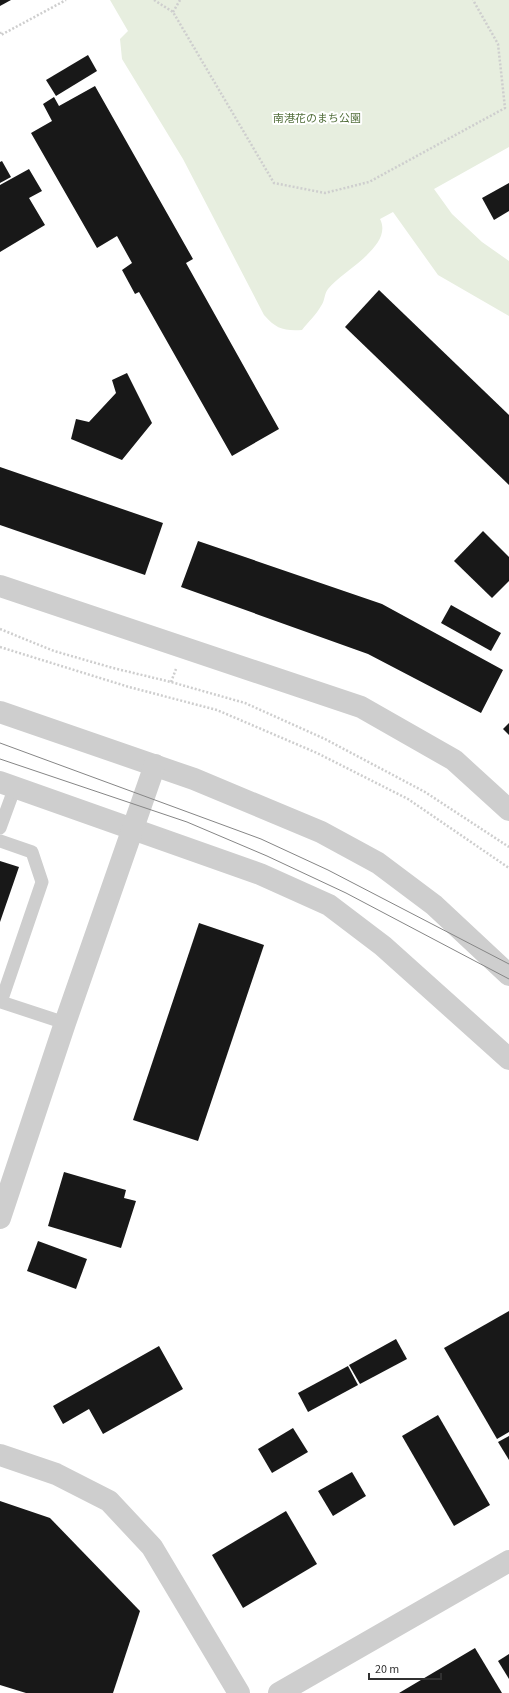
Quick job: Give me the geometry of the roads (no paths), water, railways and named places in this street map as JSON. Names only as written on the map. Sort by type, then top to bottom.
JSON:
[{"type":"street","points":[[0,586],[361,707],[454,760],[509,810]]},
{"type":"street","points":[[0,712],[194,779],[321,832],[378,863],[434,905],[509,975]]},
{"type":"street","points":[[0,1218],[65,1023],[155,765]]},
{"type":"street","points":[[8,785],[260,874],[329,905],[383,946],[509,1059]]},
{"type":"street","points":[[0,1454],[56,1474],[109,1501],[152,1547],[239,1693]]},
{"type":"street","points":[[279,1693],[509,1561]]},
{"type":"lane","points":[[0,828],[8,785]]},
{"type":"lane","points":[[0,841],[32,852],[42,882],[1,1002],[65,1023]]},
{"type":"tram line","points":[[0,743],[261,839],[328,870],[509,964]]},
{"type":"tram line","points":[[0,759],[187,822],[267,856],[346,893],[509,979]]},
{"type":"park label","name":"南港花のまち公園","points":[[317,118]]}]
